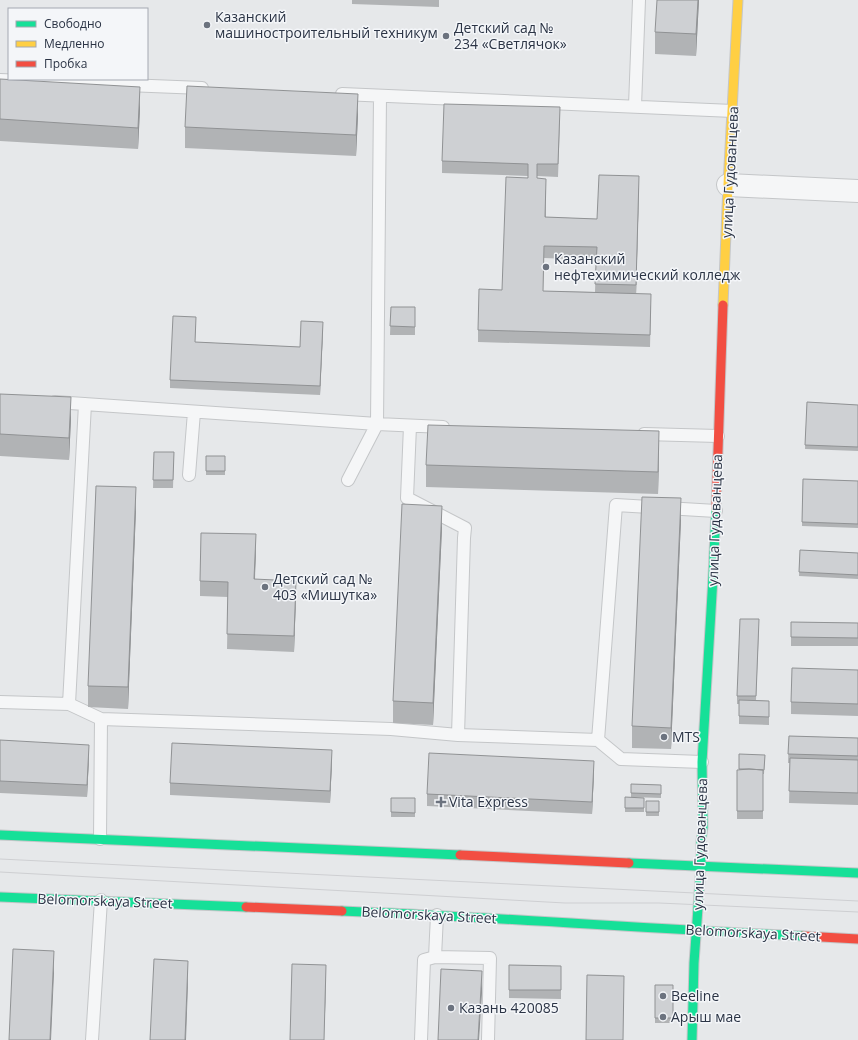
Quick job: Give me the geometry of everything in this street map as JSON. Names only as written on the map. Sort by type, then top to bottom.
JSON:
[{"type":"main road","name":"улица Гудованцева","points":[[692,1040],[696,931],[703,827],[702,762],[716,511],[728,185],[738,0]]},
{"type":"main road","points":[[0,835],[858,873]]},
{"type":"main road","name":"Belomorskaya Street","points":[[0,897],[437,915],[696,931],[858,939]]},
{"type":"street","points":[[728,185],[858,191]]},
{"type":"lane","points":[[635,106],[639,0]]},
{"type":"lane","points":[[0,80],[214,89]]},
{"type":"lane","points":[[332,94],[732,111]]},
{"type":"lane","points":[[348,480],[377,424],[380,96]]},
{"type":"lane","points":[[46,401],[377,424],[458,428]]},
{"type":"lane","points":[[69,704],[85,404]]},
{"type":"lane","points":[[189,475],[194,412]]},
{"type":"lane","points":[[410,426],[407,498],[465,528],[458,735]]},
{"type":"lane","points":[[632,434],[718,436]]},
{"type":"lane","points":[[598,740],[616,505],[716,511]]},
{"type":"lane","points":[[0,702],[69,704],[101,719],[391,729],[458,735],[598,740],[621,759],[702,762]]},
{"type":"lane","points":[[100,840],[101,719]]},
{"type":"lane","points":[[92,1040],[101,900]]},
{"type":"lane","points":[[435,957],[437,915]]},
{"type":"lane","points":[[421,1040],[424,960],[435,957],[490,958],[488,1040]]},
{"type":"building","points":[[657,0],[698,0],[696,34],[655,32]]},
{"type":"building","points":[[0,79],[140,87],[138,128],[0,119]]},
{"type":"building","points":[[187,86],[358,94],[356,135],[185,127]]},
{"type":"building","points":[[444,104],[560,107],[558,164],[537,164],[537,178],[546,179],[545,217],[597,219],[599,175],[639,176],[636,285],[595,284],[597,247],[544,246],[543,291],[651,294],[650,335],[478,330],[479,289],[502,290],[506,177],[528,178],[528,164],[442,161]]},
{"type":"building","points":[[391,307],[415,307],[415,327],[390,326]]},
{"type":"building","points":[[173,316],[196,317],[195,342],[300,347],[301,321],[323,322],[320,386],[170,380]]},
{"type":"building","points":[[0,394],[71,397],[69,438],[0,434]]},
{"type":"building","points":[[807,402],[858,405],[858,447],[805,445]]},
{"type":"building","points":[[428,425],[659,431],[658,472],[426,465]]},
{"type":"building","points":[[154,452],[174,452],[173,480],[153,480]]},
{"type":"building","points":[[206,456],[225,456],[225,471],[206,471]]},
{"type":"building","points":[[803,479],[858,481],[858,524],[802,522]]},
{"type":"building","points":[[96,486],[136,487],[128,687],[88,686]]},
{"type":"building","points":[[642,497],[681,498],[671,728],[632,726]]},
{"type":"building","points":[[402,504],[442,506],[433,703],[393,701]]},
{"type":"building","points":[[201,533],[256,534],[254,579],[296,581],[294,636],[227,634],[228,582],[200,581]]},
{"type":"building","points":[[800,550],[858,553],[858,575],[799,572]]},
{"type":"building","points":[[740,619],[759,619],[756,696],[737,696]]},
{"type":"building","points":[[791,622],[858,623],[858,638],[791,637]]},
{"type":"building","points":[[792,668],[858,670],[858,704],[791,702]]},
{"type":"building","points":[[739,700],[769,701],[769,717],[739,716]]},
{"type":"building","points":[[789,736],[858,738],[858,756],[788,754]]},
{"type":"building","points":[[0,740],[89,745],[87,785],[0,781]]},
{"type":"building","points":[[172,743],[332,750],[330,791],[170,783]]},
{"type":"building","points":[[429,753],[594,761],[592,802],[427,794]]},
{"type":"building","points":[[739,754],[765,755],[764,770],[739,769]]},
{"type":"building","points":[[790,758],[858,760],[858,793],[789,791]]},
{"type":"building","points":[[737,770],[763,770],[763,811],[737,811]]},
{"type":"building","points":[[631,784],[661,785],[661,794],[631,793]]},
{"type":"building","points":[[625,797],[644,798],[644,808],[625,808]]},
{"type":"building","points":[[391,798],[415,798],[415,813],[391,812]]},
{"type":"building","points":[[646,801],[659,801],[659,812],[646,812]]},
{"type":"building","points":[[13,949],[54,951],[50,1040],[9,1040]]},
{"type":"building","points":[[154,959],[188,961],[185,1040],[150,1040]]},
{"type":"building","points":[[292,964],[326,965],[324,1040],[290,1040]]},
{"type":"building","points":[[509,965],[561,966],[561,990],[509,990]]},
{"type":"building","points":[[441,969],[482,971],[478,1040],[438,1040]]},
{"type":"building","points":[[587,975],[624,976],[623,1040],[586,1040]]},
{"type":"building","points":[[655,985],[673,985],[673,1018],[655,1018]]},
{"type":"tram line","points":[[0,859],[858,901]]},
{"type":"tram line","points":[[0,872],[565,903],[659,903],[858,912]]},
{"type":"traffic: fast","points":[[692,1040],[694,963],[703,827],[702,762],[716,509]]},
{"type":"traffic: fast","points":[[0,835],[460,855]]},
{"type":"traffic: fast","points":[[629,863],[858,873]]},
{"type":"traffic: fast","points":[[0,897],[246,907]]},
{"type":"traffic: fast","points":[[342,911],[457,916],[803,936]]},
{"type":"traffic: slow","points":[[723,305],[738,0]]},
{"type":"traffic: jam","points":[[716,509],[723,305]]},
{"type":"traffic: jam","points":[[460,855],[629,863]]},
{"type":"traffic: jam","points":[[246,907],[342,911]]},
{"type":"traffic: jam","points":[[803,936],[858,939]]},
{"type":"place","name":"Казанский машиностроительный техникум","points":[[207,25]]},
{"type":"place","name":"Детский сад № 234 «Светлячок»","points":[[446,36]]},
{"type":"place","name":"Казанский нефтехимический колледж","points":[[546,267]]},
{"type":"place","name":"Детский сад № 403 «Мишутка»","points":[[265,587]]},
{"type":"place","name":"MTS","points":[[664,737]]},
{"type":"place","name":"Vita Express","points":[[441,802]]},
{"type":"place","name":"Beeline","points":[[663,996]]},
{"type":"place","name":"Казань 420085","points":[[451,1008]]},
{"type":"place","name":"Арыш мае","points":[[663,1017]]}]
